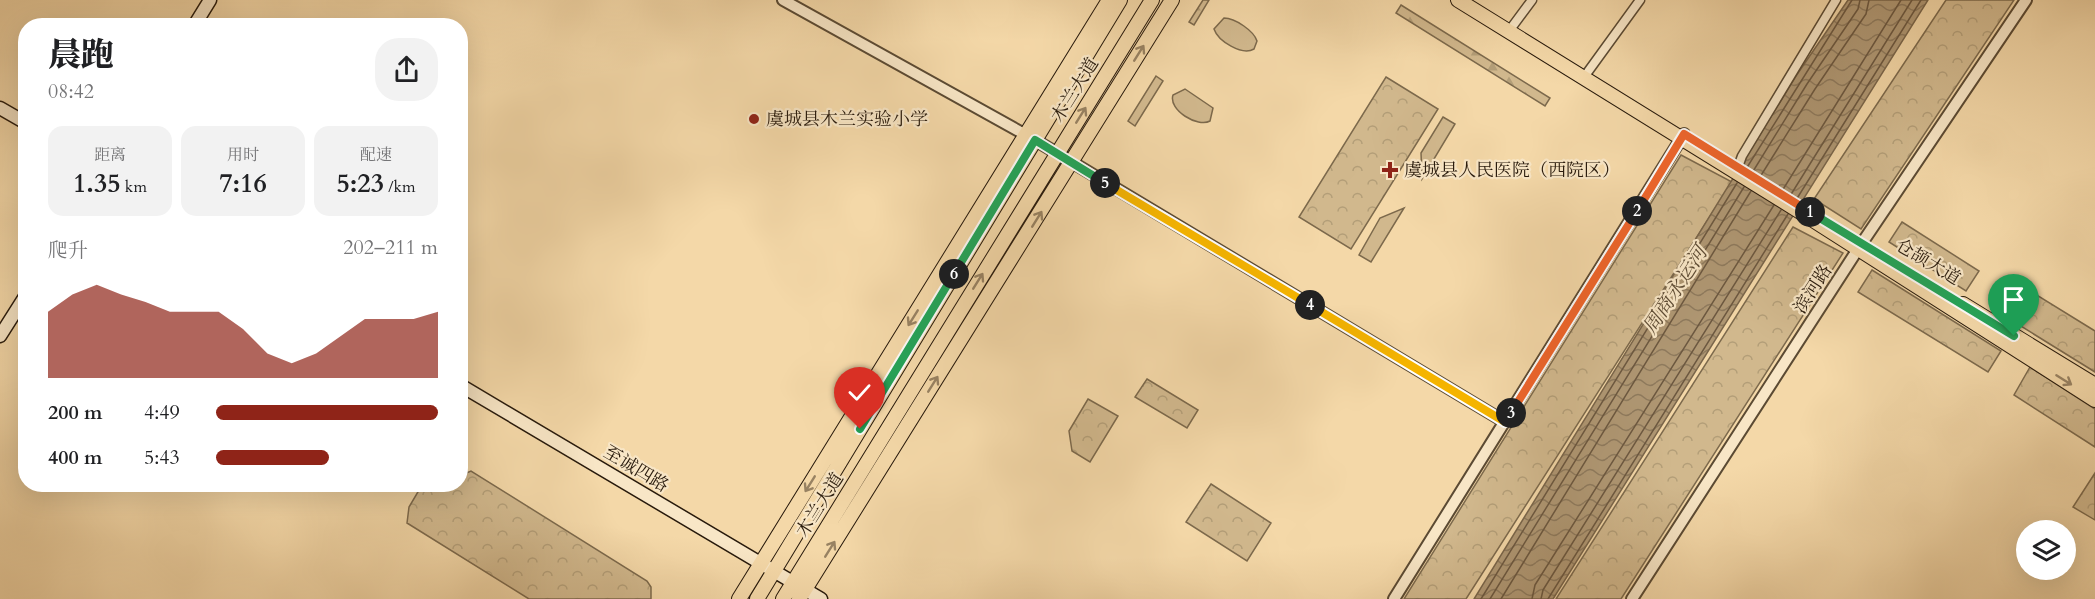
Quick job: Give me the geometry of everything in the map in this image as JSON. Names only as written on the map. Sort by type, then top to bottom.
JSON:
[{"type":"main road","points":[[199,18],[210,0]]},
{"type":"main road","points":[[739,599],[1031,138],[1109,0]]},
{"type":"main road","name":"木兰大道","points":[[757,599],[1031,138],[1120,0]]},
{"type":"main road","name":"木兰大道","points":[[783,599],[799,590],[1056,154],[1152,0]]},
{"type":"main road","points":[[799,590],[1172,0]]},
{"type":"main road","points":[[1458,0],[1587,73],[1683,136]]},
{"type":"main road","points":[[1471,0],[1511,29],[1736,169]]},
{"type":"main road","points":[[0,108],[18,118]]},
{"type":"main road","name":"仓颉大道","points":[[1736,169],[1860,246],[2095,385]]},
{"type":"main road","name":"仓颉大道","points":[[1860,246],[2095,400]]},
{"type":"main road","points":[[0,336],[18,308]]},
{"type":"main road","name":"至诚四路","points":[[468,390],[799,590],[821,599]]},
{"type":"street","points":[[783,0],[1031,138],[1505,422]]},
{"type":"street","points":[[1511,29],[1532,0]]},
{"type":"street","points":[[1587,73],[1640,0]]},
{"type":"street","points":[[1736,169],[1836,0]]},
{"type":"street","name":"滨河路","points":[[1632,599],[1860,246],[2026,0]]},
{"type":"street","points":[[1394,599],[1683,136]]},
{"type":"green space","points":[[1203,0],[1209,0],[1194,25],[1189,22]]},
{"type":"green space","points":[[1946,0],[2014,0],[1861,229],[1814,199]]},
{"type":"green space","points":[[1401,5],[1550,98],[1545,106],[1396,13]]},
{"type":"green space","points":[[1224,18],[1238,23],[1252,33],[1257,41],[1254,49],[1243,51],[1237,49],[1216,34],[1214,29]]},
{"type":"green space","points":[[1156,76],[1163,81],[1135,126],[1128,121]]},
{"type":"green space","points":[[1386,77],[1438,109],[1351,249],[1299,217]]},
{"type":"green space","points":[[1185,89],[1213,108],[1210,121],[1198,122],[1179,112],[1173,101],[1173,95]]},
{"type":"green space","points":[[1443,117],[1455,124],[1422,179],[1421,153]]},
{"type":"green space","points":[[1681,155],[1732,182],[1466,599],[1404,599]]},
{"type":"green space","points":[[1404,208],[1371,262],[1359,255],[1380,218]]},
{"type":"green space","points":[[1902,222],[1979,271],[1966,291],[1889,242]]},
{"type":"green space","points":[[1793,227],[1843,253],[1621,599],[1556,599]]},
{"type":"green space","points":[[1872,270],[2001,351],[1988,372],[1858,292]]},
{"type":"green space","points":[[2030,291],[2095,331],[2095,372],[2011,320]]},
{"type":"green space","points":[[2030,367],[2095,409],[2095,447],[2014,395]]},
{"type":"green space","points":[[1147,379],[1198,410],[1187,428],[1135,397]]},
{"type":"green space","points":[[1088,399],[1118,416],[1090,462],[1072,451],[1069,431]]},
{"type":"green space","points":[[471,471],[647,581],[651,587],[651,599],[529,599],[407,523],[409,507],[418,492],[468,492],[468,472]]},
{"type":"green space","points":[[2095,473],[2095,520],[2073,507]]},
{"type":"green space","points":[[1211,484],[1271,523],[1247,561],[1186,522]]},
{"type":"water","name":"周商永运河","points":[[1848,0],[1928,0],[1553,599],[1474,599],[1796,76]]},
{"type":"place","name":"虞城县木兰实验小学","points":[[754,119]]},
{"type":"place","name":"虞城县人民医院（西院区）","points":[[1390,170]]},
{"type":"route","points":[[860,429],[1035,140],[1505,422],[1684,134],[2014,336]]}]
